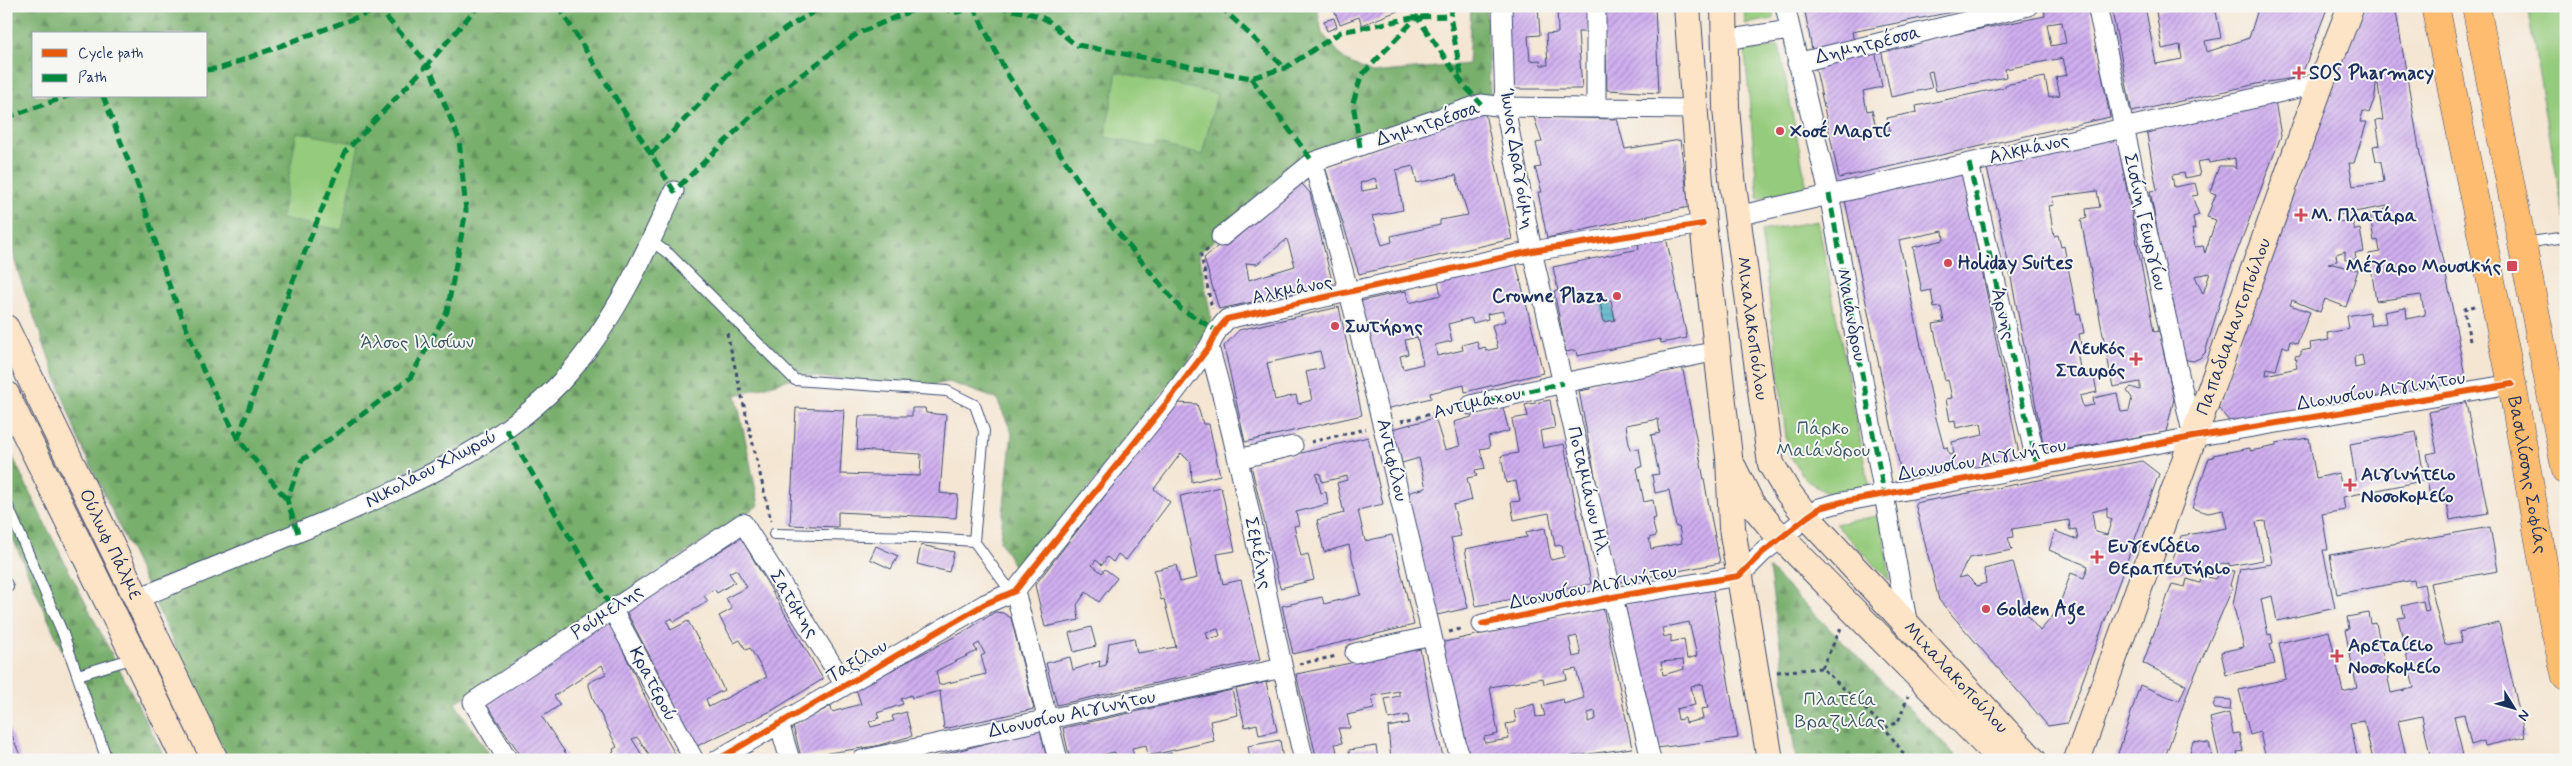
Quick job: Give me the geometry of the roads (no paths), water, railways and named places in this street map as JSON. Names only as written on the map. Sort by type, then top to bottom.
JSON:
[{"type":"main road","name":"Μιχαλακοπούλου","points":[[1687,6],[1703,224],[1730,457],[1732,528],[1755,674],[1764,759]]},
{"type":"main road","name":"Μιχαλακοπούλου","points":[[1724,6],[1726,107],[1737,216],[1770,458],[1777,476],[1806,517],[2033,760]]},
{"type":"main road","name":"Παπαδιαμαντοπούλου","points":[[2077,760],[2321,83],[2351,6]]},
{"type":"main road","name":"Βασιλίσσης Σοφίας","points":[[2435,6],[2512,384],[2553,620],[2566,677]]},
{"type":"main road","name":"Βασιλίσσης Σοφίας","points":[[2476,6],[2566,471]]},
{"type":"main road","name":"Ούλωφ Πάλμε","points":[[6,328],[215,760]]},
{"type":"main road","name":"Ούλωφ Πάλμε","points":[[6,394],[185,760]]},
{"type":"main road","name":"Μιχαλακοπούλου","points":[[1730,457],[1742,487],[1751,503],[2001,760]]},
{"type":"street","name":"Ίωνος Δραγούμη","points":[[1502,6],[1505,108],[1532,251]]},
{"type":"street","points":[[1596,6],[1596,108]]},
{"type":"street","name":"Μαιάνδρου","points":[[1785,6],[1829,194],[1908,626]]},
{"type":"street","name":"Δημητρέσσα","points":[[1797,63],[2028,6]]},
{"type":"street","name":"Σισίνη Γεωργίου","points":[[2098,6],[2123,128],[2193,437]]},
{"type":"street","points":[[1724,40],[1790,30]]},
{"type":"street","name":"Αλκμάνος","points":[[1737,216],[2321,83]]},
{"type":"street","name":"Δημητρέσσα","points":[[1221,237],[1313,162],[1481,104],[1505,108],[1694,109]]},
{"type":"street","name":"Αντιφίλου","points":[[1313,162],[1350,293],[1384,425],[1460,760]]},
{"type":"street","name":"Άρνης","points":[[1969,162],[2037,466]]},
{"type":"street","name":"Νικολάου Χλωρού","points":[[138,598],[401,488],[454,461],[506,429],[569,373],[609,320],[651,242],[674,191]]},
{"type":"street","name":"Αλκμάνος","points":[[1013,591],[1227,319],[1532,251],[1703,224]]},
{"type":"street","name":"Ποταμιάνου Ηλ.","points":[[1532,251],[1651,760]]},
{"type":"street","name":"Σεμέλης","points":[[1213,339],[1282,668],[1304,760]]},
{"type":"street","name":"Αντιμάχου","points":[[1471,404],[1563,382],[1717,351]]},
{"type":"street","name":"Διονυσίου Αιγινήτου","points":[[1482,624],[1613,597],[1739,576],[1782,537],[1820,508],[1884,493],[2193,437],[2512,384]]},
{"type":"street","points":[[1238,459],[1293,446]]},
{"type":"street","name":"Ρούμελης","points":[[508,760],[473,702],[743,523]]},
{"type":"street","name":"Σατόμης","points":[[743,523],[845,685]]},
{"type":"street","points":[[1013,591],[1049,718],[1058,760]]},
{"type":"street","name":"Ταξίλου","points":[[717,760],[985,604],[1013,591]]},
{"type":"street","name":"Κρατερού","points":[[612,609],[694,760]]},
{"type":"street","points":[[1355,653],[1432,636]]},
{"type":"street","name":"Διονυσίου Αιγινήτου","points":[[862,760],[1282,668]]},
{"type":"street","points":[[779,723],[790,760]]},
{"type":"lane","points":[[2522,244],[2566,236]]},
{"type":"lane","points":[[651,242],[669,254],[795,380],[947,391],[975,405],[984,431],[974,541],[1013,591]]},
{"type":"lane","points":[[6,502],[63,634],[107,760]]},
{"type":"lane","points":[[774,534],[915,537],[974,541]]},
{"type":"lane","points":[[78,675],[135,657]]},
{"type":"water","points":[[1611,300],[1615,320],[1604,322],[1600,302]]},
{"type":"place","name":"SOS Pharmacy","points":[[2299,73]]},
{"type":"place","name":"Χοσέ Μαρτί","points":[[1780,131]]},
{"type":"place","name":"Μ. Πλατάρα","points":[[2301,215]]},
{"type":"place","name":"Holiday Suites","points":[[1948,263]]},
{"type":"place","name":"Μέγαρο Μουσικής","points":[[2512,266]]},
{"type":"place","name":"Crowne Plaza","points":[[1617,296]]},
{"type":"place","name":"Σωτήρης","points":[[1335,326]]},
{"type":"place","name":"Λευκός Σταυρός","points":[[2136,359]]},
{"type":"place","name":"Αιγινήτειο Νοσοκομείο","points":[[2350,485]]},
{"type":"place","name":"Ευγενίδειο Θεραπευτήριο","points":[[2097,557]]},
{"type":"place","name":"Golden Age","points":[[1986,609]]},
{"type":"place","name":"Αρεταίειο Νοσοκομείο","points":[[2337,656]]},
{"type":"park label","name":"Άλσος Ιλισίων","points":[[417,342]]},
{"type":"park label","name":"Πάρκο Μαιάνδρου","points":[[1823,439]]},
{"type":"park label","name":"Πλατεία Βραζιλίας","points":[[1840,710]]}]
